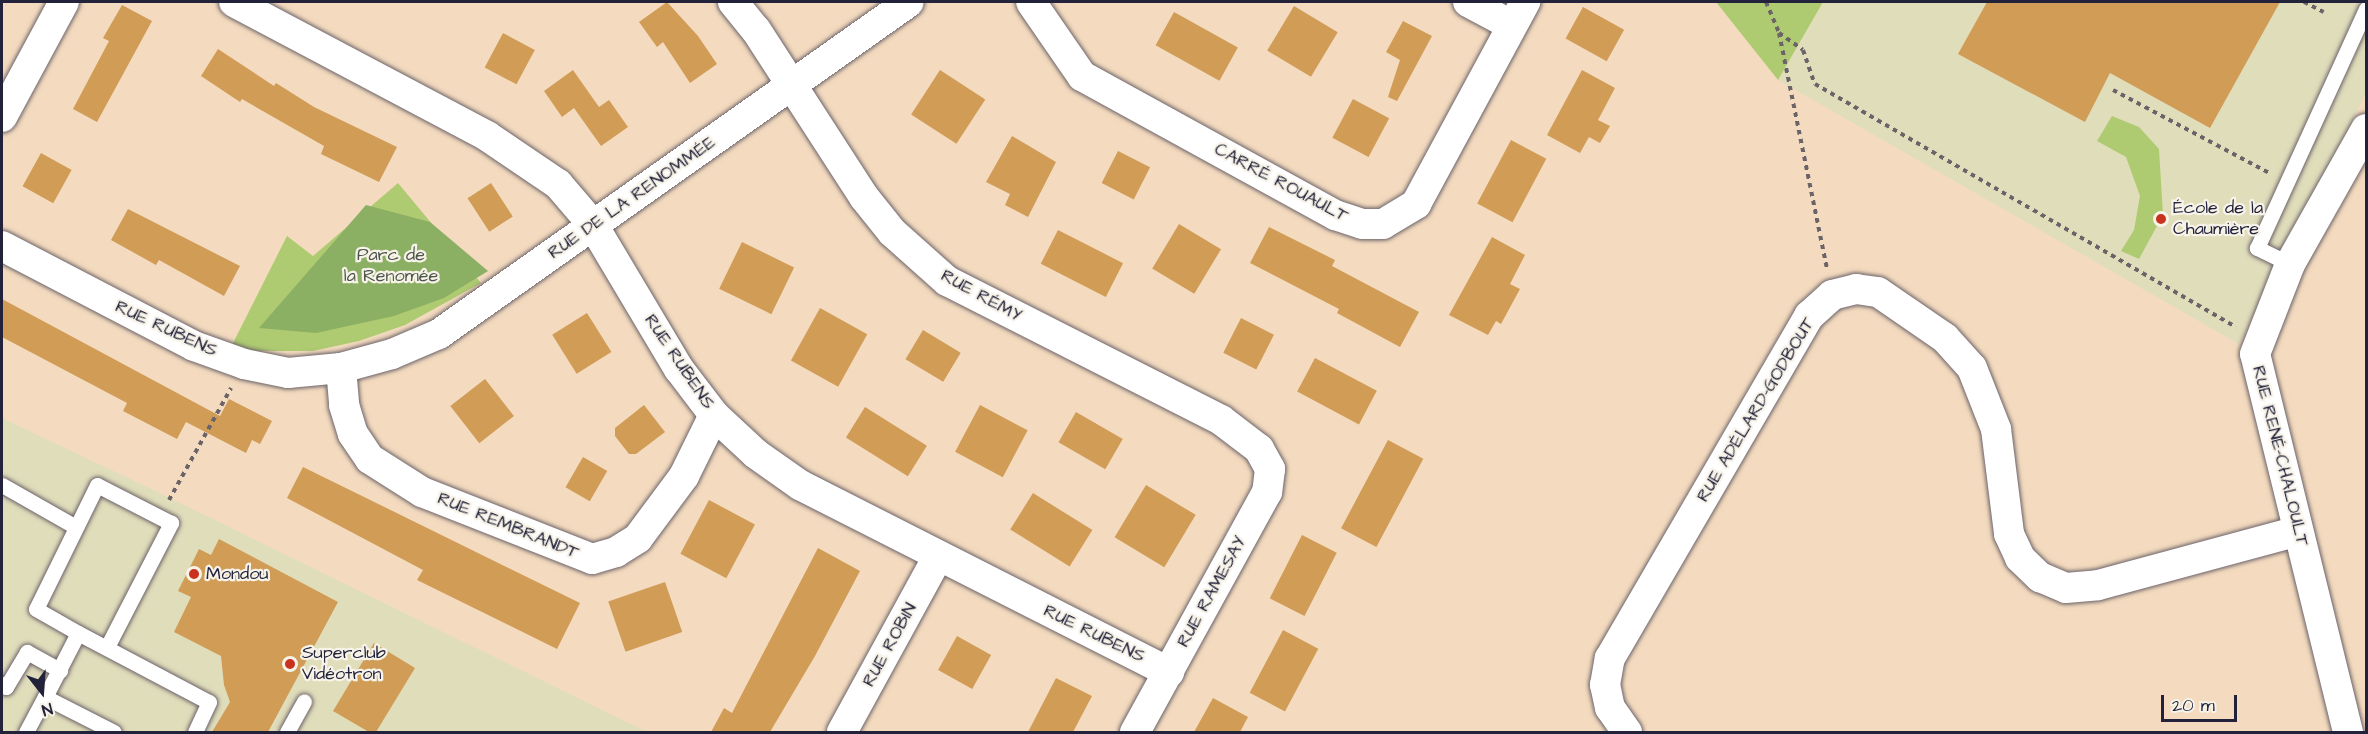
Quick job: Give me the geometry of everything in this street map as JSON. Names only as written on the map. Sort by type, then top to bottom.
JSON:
[{"type":"street","points":[[2,117],[64,2]]},
{"type":"street","name":"RUE RUBENS","points":[[234,2],[487,136],[558,184],[593,225],[679,369],[714,415],[756,454],[800,485],[938,557],[1169,672]]},
{"type":"street","name":"RUE RÉMY","points":[[732,2],[864,197],[892,232],[947,282],[1221,420],[1259,449]]},
{"type":"street","name":"RUE DE LA RENOMMÉE","points":[[341,368],[392,354],[439,334],[909,2]]},
{"type":"street","name":"CARRÉ ROUAULT","points":[[1030,2],[1082,76],[1335,215],[1362,224],[1383,224],[1416,204],[1518,13],[1468,2]]},
{"type":"street","name":"RUE RENÉ-CHALOULT","points":[[2348,732],[2266,411],[2255,354],[2290,264],[2367,129]]},
{"type":"street","name":"RUE RUBENS","points":[[2,246],[194,346],[244,364],[288,373],[341,368]]},
{"type":"street","name":"RUE ADÉLARD-GODBOUT","points":[[1627,732],[1610,708],[1605,683],[1610,658],[1809,316],[1832,295],[1856,289],[1878,292],[1945,338],[1972,368],[1996,429],[2009,534],[2020,558],[2040,577],[2066,588],[2098,585],[2298,531]]},
{"type":"street","name":"RUE REMBRANDT","points":[[341,368],[344,405],[353,434],[370,459],[422,492],[592,559],[616,552],[638,538],[684,476],[714,415]]},
{"type":"street","name":"RUE RAMESAY","points":[[1135,732],[1267,492],[1270,469],[1259,449]]},
{"type":"street","name":"RUE ROBIN","points":[[842,732],[938,557]]},
{"type":"lane","points":[[2290,264],[2257,248],[2289,183],[2367,9]]},
{"type":"lane","points":[[2,485],[76,527]]},
{"type":"lane","points":[[107,647],[171,524],[97,485],[36,609],[209,702],[195,732]]},
{"type":"lane","points":[[26,732],[78,633]]},
{"type":"lane","points":[[2,684],[6,687],[27,652],[60,670]]},
{"type":"lane","points":[[45,697],[114,732]]},
{"type":"lane","points":[[287,732],[304,701]]},
{"type":"path","points":[[1766,2],[1779,33],[1828,272],[1819,275]]},
{"type":"path","points":[[2304,2],[2324,12]]},
{"type":"path","points":[[1779,33],[1803,50],[1815,84],[2260,341]]},
{"type":"path","points":[[2113,90],[2289,183]]},
{"type":"path","points":[[167,503],[244,364]]},
{"type":"shaded area","name":"École de la Chaumière","points":[[1823,2],[2366,2],[2366,93],[2239,344],[1778,80]]},
{"type":"shaded area","points":[[2,418],[166,496],[647,732],[2,732]]},
{"type":"green space","points":[[1716,2],[1823,2],[1778,80]]},
{"type":"green space","points":[[2112,116],[2139,127],[2159,149],[2163,215],[2139,259],[2121,251],[2134,230],[2140,196],[2126,157],[2097,141]]},
{"type":"green space","name":"Parc de la Renomée","points":[[398,183],[481,283],[405,325],[359,341],[313,351],[229,351],[287,236],[313,256]]},
{"type":"green space","name":"Parc de la Renomée","points":[[366,205],[430,222],[488,271],[444,298],[394,316],[316,333],[259,328]]},
{"type":"building","points":[[667,2],[698,36],[717,64],[690,83],[663,42],[657,47],[639,22]]},
{"type":"building","points":[[1987,2],[2280,2],[2210,128],[2110,73],[2085,122],[1958,54]]},
{"type":"building","points":[[122,5],[152,21],[97,122],[73,109],[109,41],[103,38]]},
{"type":"building","points":[[1294,6],[1338,32],[1311,77],[1267,51]]},
{"type":"building","points":[[1583,7],[1624,30],[1607,61],[1566,38]]},
{"type":"building","points":[[1174,12],[1238,47],[1219,81],[1156,45]]},
{"type":"building","points":[[1403,21],[1432,36],[1397,101],[1388,97],[1400,60],[1386,52]]},
{"type":"building","points":[[503,33],[535,50],[516,84],[485,67]]},
{"type":"building","points":[[218,49],[274,86],[276,83],[314,107],[397,147],[379,182],[321,154],[324,146],[242,99],[240,102],[201,76]]},
{"type":"building","points":[[573,70],[599,107],[609,100],[628,127],[601,146],[574,108],[562,117],[544,91]]},
{"type":"building","points":[[940,70],[985,99],[956,144],[911,114]]},
{"type":"building","points":[[1582,70],[1615,88],[1598,120],[1610,126],[1600,143],[1589,137],[1580,153],[1547,135]]},
{"type":"building","points":[[1353,99],[1389,118],[1369,157],[1332,138]]},
{"type":"building","points":[[1012,136],[1056,162],[1028,217],[1005,205],[1010,194],[986,182]]},
{"type":"building","points":[[1511,140],[1546,159],[1513,222],[1477,204]]},
{"type":"building","points":[[1118,151],[1150,167],[1134,199],[1102,183]]},
{"type":"building","points":[[41,153],[72,170],[53,203],[23,186]]},
{"type":"building","points":[[491,183],[513,217],[489,232],[468,198]]},
{"type":"building","points":[[128,209],[240,266],[224,296],[159,260],[156,265],[111,240]]},
{"type":"building","points":[[1179,224],[1221,249],[1194,294],[1152,269]]},
{"type":"building","points":[[1269,227],[1335,260],[1332,266],[1419,312],[1400,347],[1337,313],[1339,309],[1250,263]]},
{"type":"building","points":[[1058,230],[1123,263],[1106,297],[1041,264]]},
{"type":"building","points":[[1492,237],[1525,255],[1510,284],[1520,289],[1501,324],[1496,321],[1488,335],[1449,315]]},
{"type":"building","points":[[742,242],[794,267],[771,314],[719,289]]},
{"type":"building","points":[[2,299],[220,416],[229,399],[272,421],[260,444],[252,440],[246,453],[186,422],[177,439],[123,411],[127,403],[2,337]]},
{"type":"building","points":[[820,308],[867,334],[838,387],[791,360]]},
{"type":"building","points":[[587,313],[611,352],[577,374],[552,335]]},
{"type":"building","points":[[1241,318],[1274,335],[1256,370],[1223,353]]},
{"type":"building","points":[[923,330],[961,353],[943,382],[905,359]]},
{"type":"building","points":[[1315,358],[1377,391],[1359,424],[1297,392]]},
{"type":"building","points":[[485,379],[514,416],[479,443],[450,406]]},
{"type":"building","points":[[644,405],[665,432],[636,454],[629,454],[615,436],[615,428]]},
{"type":"building","points":[[980,405],[1028,430],[1003,477],[955,452]]},
{"type":"building","points":[[865,407],[927,446],[908,476],[846,438]]},
{"type":"building","points":[[1076,412],[1123,439],[1105,469],[1058,442]]},
{"type":"building","points":[[1388,440],[1423,459],[1376,547],[1341,528]]},
{"type":"building","points":[[583,457],[607,471],[590,501],[566,487]]},
{"type":"building","points":[[303,467],[580,603],[557,649],[417,580],[423,570],[287,498]]},
{"type":"building","points":[[1146,485],[1196,515],[1164,567],[1115,537]]},
{"type":"building","points":[[1033,493],[1092,530],[1070,567],[1010,529]]},
{"type":"building","points":[[709,500],[755,524],[726,578],[680,554]]},
{"type":"building","points":[[1302,535],[1337,553],[1305,616],[1270,598]]},
{"type":"building","points":[[219,539],[338,602],[268,732],[212,732],[230,702],[224,685],[221,656],[174,632],[191,597],[178,591],[199,549],[211,555]]},
{"type":"building","points":[[818,548],[860,571],[815,656],[770,732],[711,732],[724,708],[732,713]]},
{"type":"building","points":[[665,582],[682,632],[626,652],[608,602]]},
{"type":"building","points":[[1283,630],[1318,649],[1285,711],[1250,693]]},
{"type":"building","points":[[957,636],[991,655],[972,689],[938,670]]},
{"type":"building","points":[[374,643],[415,668],[376,732],[369,732],[333,711]]},
{"type":"building","points":[[1056,678],[1092,696],[1073,732],[1028,732]]},
{"type":"building","points":[[1213,698],[1248,717],[1240,732],[1194,732]]},
{"type":"place","name":"École de la Chaumière","points":[[2161,219]]},
{"type":"place","name":"Mondou","points":[[194,574]]},
{"type":"place","name":"Superclub Vidéotron","points":[[290,664]]}]
